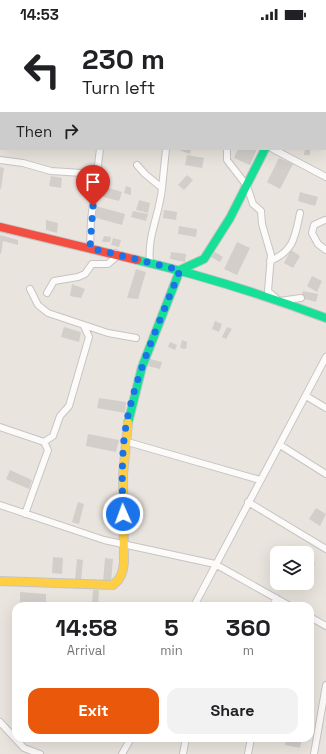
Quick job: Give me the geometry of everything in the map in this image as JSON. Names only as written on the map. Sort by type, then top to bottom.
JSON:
[{"type":"street","points":[[90,248],[91,220],[100,150]]},
{"type":"street","points":[[150,262],[149,249],[152,231],[161,202],[166,150]]},
{"type":"street","points":[[227,150],[227,160],[247,186],[253,204],[261,211],[262,224],[271,255],[268,291],[279,301]]},
{"type":"street","points":[[0,581],[113,586],[116,584],[122,574],[124,545],[122,499],[124,441],[127,419],[139,374],[180,270],[204,259],[223,230],[265,150]]},
{"type":"street","points":[[284,152],[326,177]]},
{"type":"street","points":[[0,160],[23,163],[60,172],[98,174]]},
{"type":"street","points":[[138,165],[145,174],[162,188]]},
{"type":"street","points":[[270,261],[281,256],[291,247],[300,213]]},
{"type":"street","points":[[325,220],[314,225],[312,233],[318,244],[326,250]]},
{"type":"street","points":[[0,227],[115,253],[180,270],[279,301],[326,318]]},
{"type":"street","points":[[47,293],[54,281],[78,277],[85,274],[92,264],[108,264],[116,258],[115,253]]},
{"type":"street","points":[[30,290],[38,305],[48,313],[108,333],[136,338]]},
{"type":"street","points":[[279,301],[301,298]]},
{"type":"street","points":[[44,442],[53,436],[60,416],[69,406],[89,337],[84,326]]},
{"type":"street","points":[[196,602],[326,358]]},
{"type":"street","points":[[306,396],[326,408]]},
{"type":"street","points":[[0,427],[44,442],[48,450],[46,460],[25,514]]},
{"type":"street","points":[[124,441],[260,480]]},
{"type":"street","points":[[280,445],[326,474]]},
{"type":"street","points":[[248,502],[326,549]]},
{"type":"street","points":[[0,505],[124,545],[215,564],[283,602]]},
{"type":"street","points":[[275,602],[276,598]]},
{"type":"street","points":[[314,619],[326,626]]},
{"type":"street","points":[[314,754],[326,689]]},
{"type":"street","points":[[0,722],[12,735]]},
{"type":"street","points":[[18,742],[24,748],[40,754]]},
{"type":"street","points":[[122,754],[129,742]]},
{"type":"street","points":[[183,754],[185,742]]},
{"type":"street","points":[[248,754],[250,742]]},
{"type":"building","points":[[179,150],[191,150],[190,154]]},
{"type":"building","points":[[238,150],[257,150],[250,165],[234,158]]},
{"type":"building","points":[[305,150],[310,150],[310,155],[304,155]]},
{"type":"building","points":[[187,155],[204,158],[202,168],[185,165]]},
{"type":"building","points":[[279,158],[293,164],[280,189],[267,182]]},
{"type":"building","points":[[0,167],[4,168],[1,189],[0,189]]},
{"type":"building","points":[[187,175],[193,180],[184,190],[178,185]]},
{"type":"building","points":[[51,176],[62,178],[61,188],[49,186]]},
{"type":"building","points":[[99,185],[122,192],[119,201],[96,195]]},
{"type":"building","points":[[126,186],[131,188],[131,195],[124,193]]},
{"type":"building","points":[[300,192],[318,197],[315,206],[298,201]]},
{"type":"building","points":[[139,200],[150,203],[148,213],[136,210]]},
{"type":"building","points":[[96,206],[125,214],[122,225],[93,217]]},
{"type":"building","points":[[164,210],[177,212],[176,220],[163,218]]},
{"type":"building","points":[[133,211],[148,214],[146,221],[131,217]]},
{"type":"building","points":[[46,220],[58,223],[57,233],[46,230]]},
{"type":"building","points":[[179,226],[197,229],[196,237],[178,234]]},
{"type":"building","points":[[0,235],[18,240],[18,245],[3,241],[0,254]]},
{"type":"building","points":[[104,236],[111,237],[110,242],[102,242]]},
{"type":"building","points":[[113,238],[121,240],[119,247],[111,245]]},
{"type":"building","points":[[237,242],[250,248],[237,275],[224,269]]},
{"type":"building","points":[[291,250],[300,256],[293,268],[284,263]]},
{"type":"building","points":[[171,252],[186,254],[185,262],[170,259]]},
{"type":"building","points":[[215,252],[223,257],[220,262],[211,257]]},
{"type":"building","points":[[136,269],[146,272],[138,299],[127,298]]},
{"type":"building","points":[[312,276],[322,281],[317,292],[307,286]]},
{"type":"building","points":[[72,284],[85,289],[81,298],[70,296]]},
{"type":"building","points":[[303,291],[318,294],[316,302],[301,298]]},
{"type":"building","points":[[215,321],[222,324],[219,332],[212,329]]},
{"type":"building","points":[[64,327],[81,332],[79,342],[61,337]]},
{"type":"building","points":[[227,327],[232,329],[226,339],[222,337]]},
{"type":"building","points":[[182,340],[187,342],[186,349],[180,348]]},
{"type":"building","points":[[170,342],[177,345],[175,350],[168,347]]},
{"type":"building","points":[[150,359],[162,362],[160,369],[148,366]]},
{"type":"building","points":[[99,398],[126,402],[125,413],[97,408]]},
{"type":"building","points":[[88,434],[119,440],[116,452],[86,446]]},
{"type":"building","points":[[10,470],[32,480],[29,489],[6,479]]},
{"type":"building","points":[[78,502],[84,504],[79,524],[72,522]]},
{"type":"building","points":[[316,508],[326,514],[320,526],[309,519]]},
{"type":"building","points":[[53,557],[63,558],[62,574],[52,573]]},
{"type":"building","points":[[105,558],[113,559],[111,583],[103,582]]},
{"type":"building","points":[[77,559],[83,560],[81,581],[75,580]]},
{"type":"building","points":[[93,590],[99,590],[98,602],[92,602]]},
{"type":"building","points":[[20,592],[46,594],[46,602],[20,602]]},
{"type":"building","points":[[285,742],[301,742],[300,748],[285,745]]},
{"type":"traffic: fast","points":[[128,423],[142,367],[180,270],[204,259],[230,218],[264,150]]},
{"type":"traffic: fast","points":[[137,260],[232,286],[326,318]]},
{"type":"traffic: slow","points":[[0,581],[113,585],[120,578],[124,562],[123,475],[128,423]]},
{"type":"traffic: jam","points":[[0,227],[137,260]]},
{"type":"route","points":[[93,206],[90,248],[180,270],[139,374],[127,419],[124,441],[122,499],[123,514]]}]
